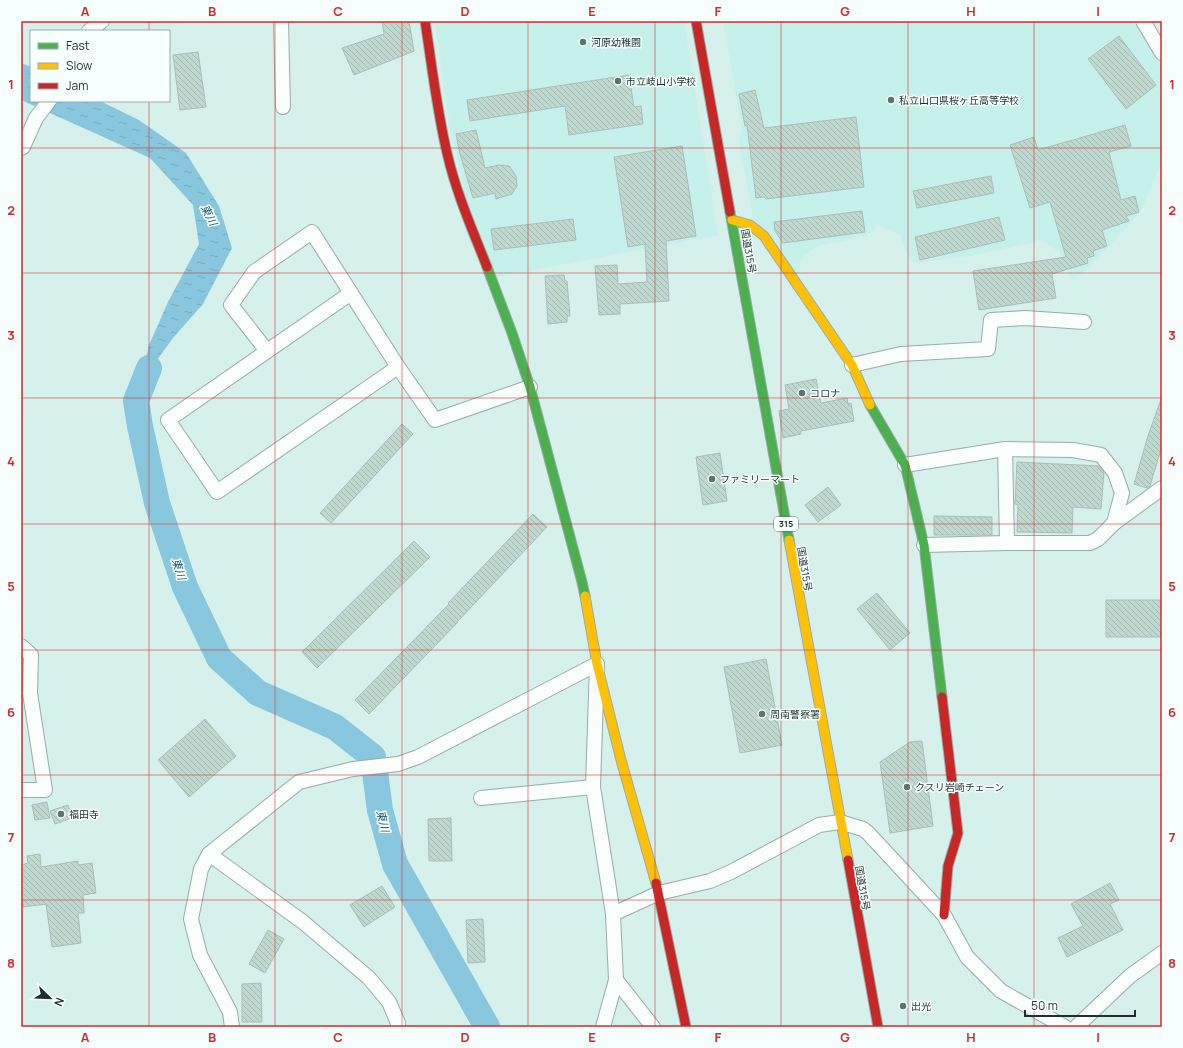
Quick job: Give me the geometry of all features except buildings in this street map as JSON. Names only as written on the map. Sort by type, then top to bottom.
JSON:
[{"type":"main road","points":[[425,21],[436,102],[448,157],[459,196],[512,333],[530,387],[582,582],[597,664],[621,760],[659,893],[686,1027]]},
{"type":"main road","name":"国道315号","points":[[696,21],[878,1027]]},
{"type":"main road","points":[[732,220],[748,223],[764,236],[852,365],[871,406],[905,465],[924,545],[958,833],[948,866],[944,915]]},
{"type":"street","points":[[89,30],[102,21]]},
{"type":"street","points":[[281,21],[283,107]]},
{"type":"street","points":[[1143,21],[1162,53]]},
{"type":"street","points":[[21,148],[23,147],[36,118],[48,102]]},
{"type":"street","points":[[267,352],[231,304],[254,272],[312,232],[398,367],[435,420],[530,387]]},
{"type":"street","points":[[352,293],[168,420],[217,492],[398,367]]},
{"type":"street","points":[[852,365],[900,354],[988,349],[992,320],[1025,318],[1084,322]]},
{"type":"street","points":[[1005,449],[1007,543]]},
{"type":"street","points":[[905,465],[1005,449],[1073,450],[1101,455],[1115,474],[1122,493],[1114,523]]},
{"type":"street","points":[[924,545],[1090,543],[1098,539],[1114,523],[1162,488]]},
{"type":"street","points":[[21,646],[31,655],[30,693],[45,790],[21,790]]},
{"type":"street","points":[[232,1027],[230,1012],[200,955],[191,919],[201,868],[209,854],[300,782],[353,769],[398,764],[418,757],[597,664],[593,787],[613,914],[616,980],[603,1027]]},
{"type":"street","points":[[481,798],[593,787]]},
{"type":"street","points":[[613,914],[659,893],[710,881],[731,872],[819,825],[840,822],[863,829],[868,833],[944,915],[967,957],[1001,991],[1065,1027]]},
{"type":"street","points":[[209,854],[303,922],[369,978],[390,1002],[400,1026]]},
{"type":"street","points":[[1076,1027],[1130,976],[1162,953]]},
{"type":"street","points":[[616,980],[653,1027]]},
{"type":"shaded area","points":[[435,21],[684,21],[718,235],[496,277],[465,194],[450,128]]},
{"type":"shaded area","points":[[723,21],[1133,21],[1162,65],[1162,161],[1141,211],[1090,267],[1072,280],[1059,252],[1041,239],[1033,243],[970,256],[914,263],[909,258],[900,235],[877,225],[873,231],[864,237],[820,245],[804,255],[800,263],[798,285],[753,218],[739,141],[742,129]]},
{"type":"water","points":[[21,63],[30,67],[30,102],[102,102],[139,120],[186,153],[219,206],[232,248],[203,304],[173,338],[154,364],[136,401],[149,345],[168,302],[199,244],[193,205],[150,158],[21,100]]},
{"type":"waterway","name":"東川","points":[[149,368],[136,401],[157,503],[185,587],[219,658],[258,693],[335,727],[373,757],[380,810],[395,864],[487,1027]]},
{"type":"traffic: fast","points":[[730,212],[789,540]]},
{"type":"traffic: fast","points":[[487,267],[512,333],[530,387],[585,596]]},
{"type":"traffic: fast","points":[[870,405],[905,465],[924,545],[942,697]]},
{"type":"traffic: slow","points":[[732,220],[750,225],[764,236],[852,365],[870,405]]},
{"type":"traffic: slow","points":[[789,540],[848,860]]},
{"type":"traffic: slow","points":[[585,596],[597,664],[621,760],[656,883]]},
{"type":"traffic: jam","points":[[425,21],[438,106],[448,157],[461,199],[487,267]]},
{"type":"traffic: jam","points":[[696,21],[730,212]]},
{"type":"traffic: jam","points":[[942,697],[958,833],[948,866],[944,915]]},
{"type":"traffic: jam","points":[[848,860],[878,1027]]},
{"type":"traffic: jam","points":[[656,883],[686,1027]]},
{"type":"place","name":"河原幼稚園","points":[[583,42]]},
{"type":"place","name":"市立岐山小学校","points":[[618,81]]},
{"type":"place","name":"私立山口県桜ヶ丘高等学校","points":[[891,100]]},
{"type":"place","name":"コロナ","points":[[802,393]]},
{"type":"place","name":"ファミリーマート","points":[[712,479]]},
{"type":"place","name":"周南警察署","points":[[762,714]]},
{"type":"place","name":"クスリ岩崎チェーン","points":[[907,787]]},
{"type":"place","name":"福田寺","points":[[61,814]]},
{"type":"place","name":"出光","points":[[903,1006]]}]
